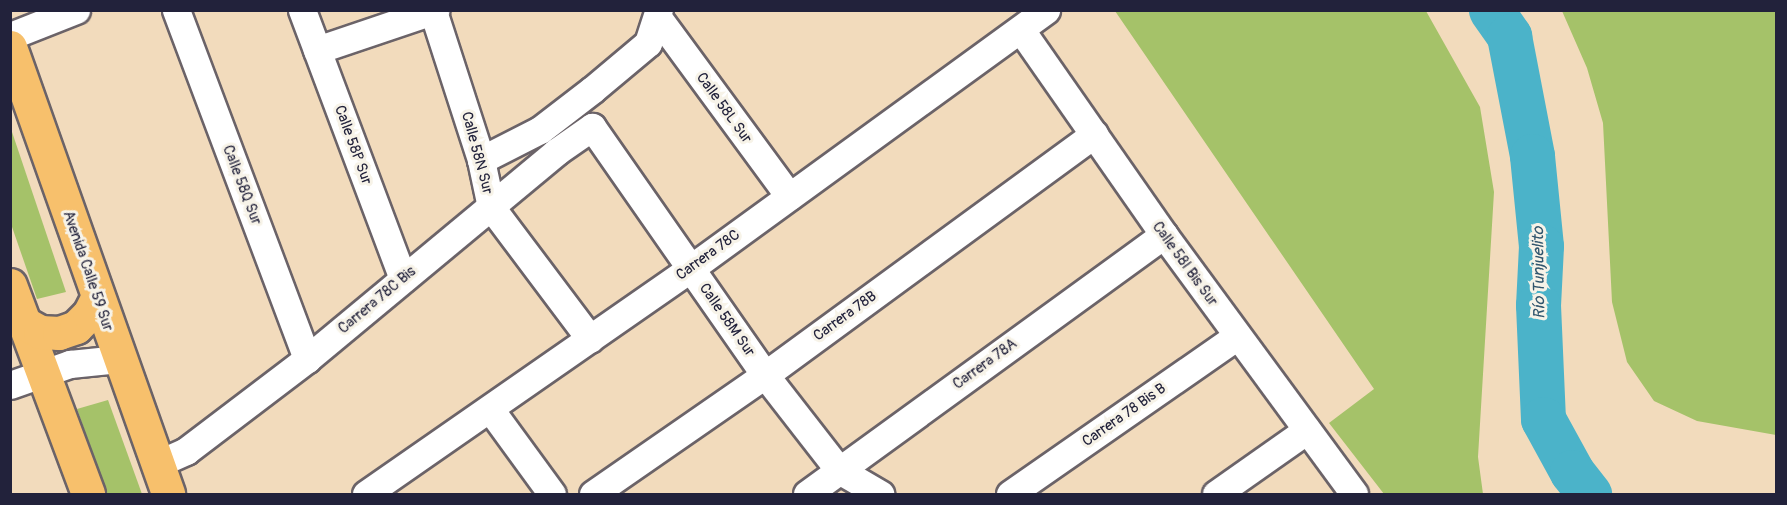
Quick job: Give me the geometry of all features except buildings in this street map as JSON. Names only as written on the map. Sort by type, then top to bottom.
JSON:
[{"type":"main road","name":"Avenida Calle 59 Sur","points":[[10,47],[168,495]]},
{"type":"main road","points":[[10,285],[88,495]]},
{"type":"main road","points":[[24,323],[40,332],[59,333],[76,327],[89,314],[97,298]]},
{"type":"street","points":[[10,36],[76,10]]},
{"type":"street","name":"Calle 58Q Sur","points":[[176,10],[307,359]]},
{"type":"street","name":"Calle 58P Sur","points":[[302,10],[403,279]]},
{"type":"street","name":"Carrera 78C","points":[[366,495],[691,268],[1046,10]]},
{"type":"street","points":[[317,50],[434,11]]},
{"type":"street","name":"Calle 58N Sur","points":[[434,11],[481,160],[491,207],[590,339]]},
{"type":"street","points":[[481,160],[540,130],[648,43],[659,15]]},
{"type":"street","name":"Calle 58L Sur","points":[[659,15],[789,196]]},
{"type":"street","name":"Calle 58I Bis Sur","points":[[1021,30],[1164,235],[1354,495]]},
{"type":"street","name":"Carrera 78C Bis","points":[[157,464],[186,451],[307,359],[556,152],[592,128]]},
{"type":"street","name":"Calle 58M Sur","points":[[592,128],[765,375],[840,470],[880,495]]},
{"type":"street","points":[[540,130],[556,152]]},
{"type":"street","name":"Carrera 78B","points":[[593,495],[765,375],[1094,134]]},
{"type":"street","name":"Carrera 78A","points":[[807,495],[1164,235]]},
{"type":"street","name":"Carrera 78 Bis B","points":[[1010,495],[1237,336]]},
{"type":"street","points":[[10,385],[70,364],[119,359]]},
{"type":"street","points":[[490,409],[552,495]]},
{"type":"street","points":[[1216,495],[1307,430]]},
{"type":"green space","points":[[1115,11],[1426,11],[1480,107],[1494,192],[1478,457],[1483,494],[1384,494],[1329,423],[1374,389]]},
{"type":"green space","points":[[1562,11],[1776,11],[1776,435],[1697,421],[1654,401],[1627,362],[1612,302],[1603,123],[1587,68]]},
{"type":"green space","points":[[11,129],[66,292],[37,299],[11,224]]},
{"type":"green space","points":[[108,400],[142,494],[107,494],[77,409]]},
{"type":"waterway","name":"Río Tunjuelito","points":[[1491,10],[1509,36],[1532,156],[1541,246],[1538,305],[1543,419],[1572,472],[1589,494]]},
{"type":"waterway","points":[[1573,494],[1578,482]]}]
